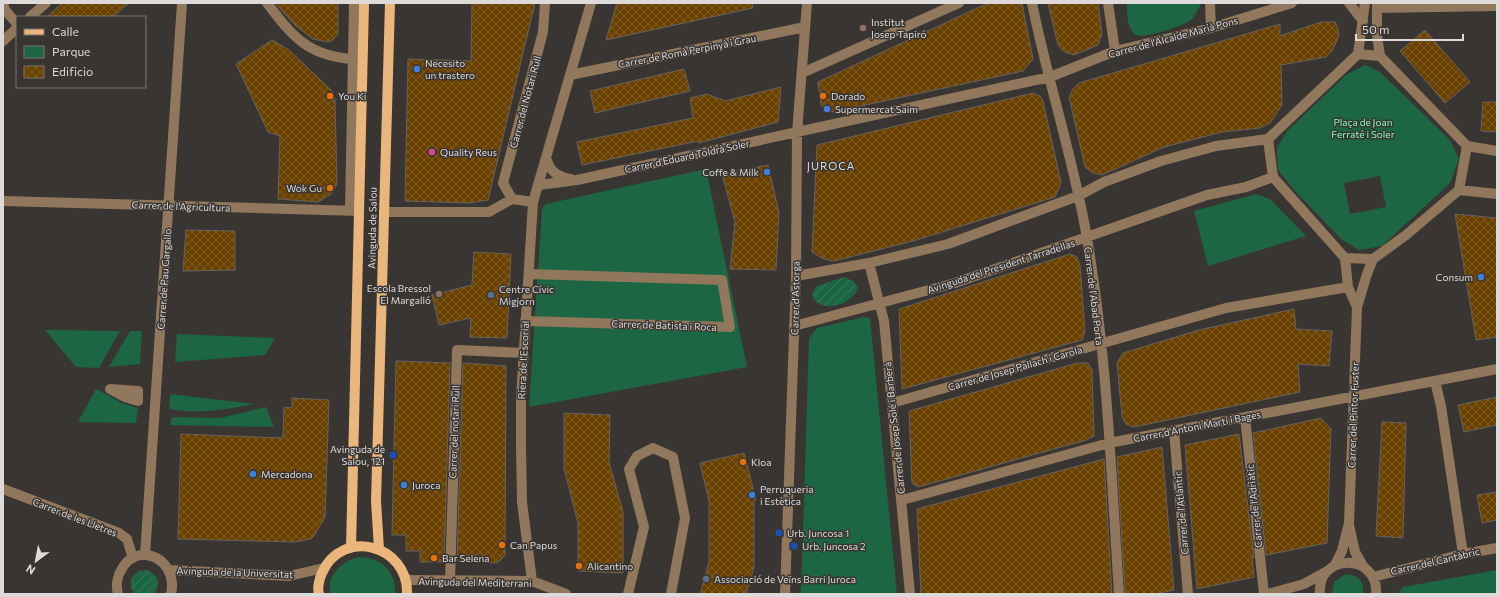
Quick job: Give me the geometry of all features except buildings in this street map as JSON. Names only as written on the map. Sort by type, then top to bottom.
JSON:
[{"type":"main road","points":[[351,548],[355,211],[364,3]]},
{"type":"main road","name":"Avinguda de Salou","points":[[379,549],[376,501],[390,3]]},
{"type":"main road","points":[[319,594],[320,579],[324,568],[336,555],[351,548],[365,547],[379,549],[394,559],[402,569],[406,580],[407,594]]},
{"type":"street","points":[[3,3],[5,10],[16,23]]},
{"type":"street","points":[[31,16],[46,3]]},
{"type":"street","name":"Carrer de Pau Gargallo","points":[[145,555],[182,3]]},
{"type":"street","points":[[267,3],[287,30],[306,46],[334,58],[352,59]]},
{"type":"street","points":[[354,3],[352,59],[355,211]]},
{"type":"street","name":"Carrer del Notari Rull","points":[[512,199],[503,183],[543,32],[545,3]]},
{"type":"street","name":"Riera de l'Escorial","points":[[532,581],[522,502],[521,398],[534,202],[590,3]]},
{"type":"street","name":"Carrer d'Astorga","points":[[784,594],[796,276],[797,132],[807,3]]},
{"type":"street","points":[[802,73],[959,3]]},
{"type":"street","name":"Carrer de l'Abad Porta","points":[[1032,3],[1078,196],[1096,301],[1109,443],[1119,594]]},
{"type":"street","points":[[1108,3],[1115,51]]},
{"type":"street","points":[[1210,3],[1211,28]]},
{"type":"street","name":"Carrer de l'Alcalde Marià Pons","points":[[797,132],[1050,77],[1115,51],[1211,28],[1292,3]]},
{"type":"street","points":[[1349,3],[1363,21]]},
{"type":"street","points":[[796,276],[869,264],[948,244],[1078,196],[1104,182],[1161,161],[1216,146],[1268,139],[1358,54],[1365,3]]},
{"type":"street","points":[[1497,6],[1377,5],[1377,35],[1380,56],[1467,146],[1497,151]]},
{"type":"street","name":"Carrer de Romà Perpinyà i Grau","points":[[570,74],[805,27]]},
{"type":"street","points":[[3,41],[16,29]]},
{"type":"street","points":[[1358,54],[1380,56]]},
{"type":"street","name":"Carrer d'Eduard Toldrà Soler","points":[[539,184],[577,180],[797,132]]},
{"type":"street","points":[[1268,139],[1273,177],[1345,258],[1373,259],[1406,235],[1459,190],[1467,146]]},
{"type":"street","name":"Carrer d'Eduard Toldrà Soler","points":[[546,158],[552,171],[560,177],[577,180]]},
{"type":"street","name":"Avinguda del President Tarradellas","points":[[794,326],[962,281],[1207,195],[1246,187],[1273,177]]},
{"type":"street","points":[[1459,190],[1497,194]]},
{"type":"street","points":[[384,212],[489,212],[512,199],[534,202]]},
{"type":"street","name":"Carrer de l'Agricultura","points":[[3,201],[355,211]]},
{"type":"street","name":"Carrer del Pintor Fuster","points":[[1345,258],[1348,287],[1357,307]]},
{"type":"street","name":"Carrer del Pintor Fuster","points":[[1320,594],[1321,582],[1342,551],[1349,523],[1357,307],[1373,259]]},
{"type":"street","name":"Carrer de Josep Solé i Barberà","points":[[869,264],[884,321],[910,594]]},
{"type":"street","name":"Carrer de Batista i Roca","points":[[526,321],[730,327],[722,280],[529,274]]},
{"type":"street","name":"Carrer de Josep Pallach i Carola","points":[[892,403],[1226,308],[1348,287]]},
{"type":"street","name":"Carrer del notari Rull","points":[[450,580],[457,350],[524,353]]},
{"type":"street","name":"Carrer d'Antoni Martí i Bages","points":[[902,500],[1109,443],[1174,432],[1497,369]]},
{"type":"street","points":[[1435,381],[1441,406],[1463,554]]},
{"type":"street","name":"Carrer de l'Adriàtic","points":[[1245,417],[1264,594]]},
{"type":"street","name":"Carrer de l'Atlàntic","points":[[1174,432],[1188,594]]},
{"type":"street","points":[[628,594],[644,527],[629,469],[637,456],[653,448],[673,457],[685,518],[671,594]]},
{"type":"street","name":"Carrer de les Lletres","points":[[3,489],[119,533],[127,539],[133,558]]},
{"type":"street","name":"Carrer del Pintor Fuster","points":[[1349,523],[1355,552],[1363,566],[1373,577]]},
{"type":"street","name":"Carrer del Cantàbric","points":[[1373,577],[1463,554],[1497,548]]},
{"type":"street","points":[[118,594],[116,583],[118,574],[123,565],[133,558],[145,555],[156,558],[169,570],[172,587],[170,594]]},
{"type":"street","points":[[1268,594],[1304,584],[1331,568],[1348,562],[1363,566]]},
{"type":"street","name":"Avinguda de la Universitat","points":[[169,570],[289,576],[324,568]]},
{"type":"street","points":[[1373,577],[1376,594]]},
{"type":"street","name":"Avinguda del Mediterrani","points":[[406,580],[532,581],[566,594]]},
{"type":"green space","points":[[1126,3],[1201,4],[1191,20],[1187,23],[1164,31],[1140,36],[1136,35],[1130,29]]},
{"type":"green space","name":"Plaça de Joan Ferraté i Soler","points":[[1365,65],[1380,72],[1450,140],[1459,159],[1450,183],[1382,246],[1359,250],[1341,239],[1294,190],[1278,170],[1277,148],[1287,131],[1346,75]],"holes":[[[1380,176],[1386,207],[1350,214],[1344,183]]]},
{"type":"green space","points":[[706,169],[747,367],[529,407],[542,209],[546,204]]},
{"type":"green space","points":[[1256,194],[1270,199],[1306,236],[1208,266],[1194,211]]},
{"type":"green space","points":[[844,277],[853,281],[858,287],[855,294],[850,299],[835,306],[820,304],[815,300],[812,293],[817,286]]},
{"type":"green space","points":[[864,317],[870,318],[897,594],[801,594],[809,338],[817,328]]},
{"type":"green space","points":[[45,330],[120,331],[99,368],[76,367]]},
{"type":"green space","points":[[130,331],[142,331],[140,364],[109,367]]},
{"type":"green space","points":[[177,334],[275,338],[265,355],[175,362]]},
{"type":"green space","points":[[96,389],[122,403],[138,408],[136,423],[78,422]]},
{"type":"green space","points":[[170,394],[254,404],[212,411],[169,409]]},
{"type":"green space","points":[[266,407],[274,427],[170,425],[172,417],[220,418]]},
{"type":"green space","points":[[358,557],[373,560],[386,567],[393,579],[395,594],[330,594],[331,581],[336,570],[346,562]]},
{"type":"green space","points":[[146,570],[151,572],[157,578],[158,586],[154,594],[135,594],[131,588],[131,579],[139,571]]},
{"type":"green space","points":[[1497,570],[1497,594],[1398,594],[1403,587]]},
{"type":"green space","points":[[1344,575],[1352,575],[1359,579],[1363,585],[1363,594],[1332,594],[1334,582]]},
{"type":"place","name":"Institut Josep Tapiró","points":[[863,28]]},
{"type":"place","name":"Necesito un trastero","points":[[417,69]]},
{"type":"place","name":"You Ki","points":[[330,96]]},
{"type":"place","name":"Dorado","points":[[823,96]]},
{"type":"place","name":"Supermercat Saim","points":[[827,109]]},
{"type":"place","name":"Quality Reus","points":[[432,152]]},
{"type":"place","name":"Coffe & Milk","points":[[767,172]]},
{"type":"place","name":"Wok Gu","points":[[330,188]]},
{"type":"place","name":"Consum","points":[[1481,277]]},
{"type":"place","name":"Escola Bressol El Margalló","points":[[439,294]]},
{"type":"place","name":"Centre Cívic Migjorn","points":[[491,295]]},
{"type":"place","name":"Avinguda de Salou, 121","points":[[393,455]]},
{"type":"place","name":"Kloa","points":[[743,462]]},
{"type":"place","name":"Mercadona","points":[[253,474]]},
{"type":"place","name":"Juroca","points":[[404,485]]},
{"type":"place","name":"Perruqueria i Estètica","points":[[752,495]]},
{"type":"place","name":"Urb. Juncosa 1","points":[[779,533]]},
{"type":"place","name":"Can Papus","points":[[502,545]]},
{"type":"place","name":"Urb. Juncosa 2","points":[[794,546]]},
{"type":"place","name":"Bar Selena","points":[[434,558]]},
{"type":"place","name":"Alicantino","points":[[579,566]]},
{"type":"place","name":"Associació de Veïns Barri Juroca","points":[[706,579]]},
{"type":"district","name":"JUROCA","points":[[831,166]]}]
